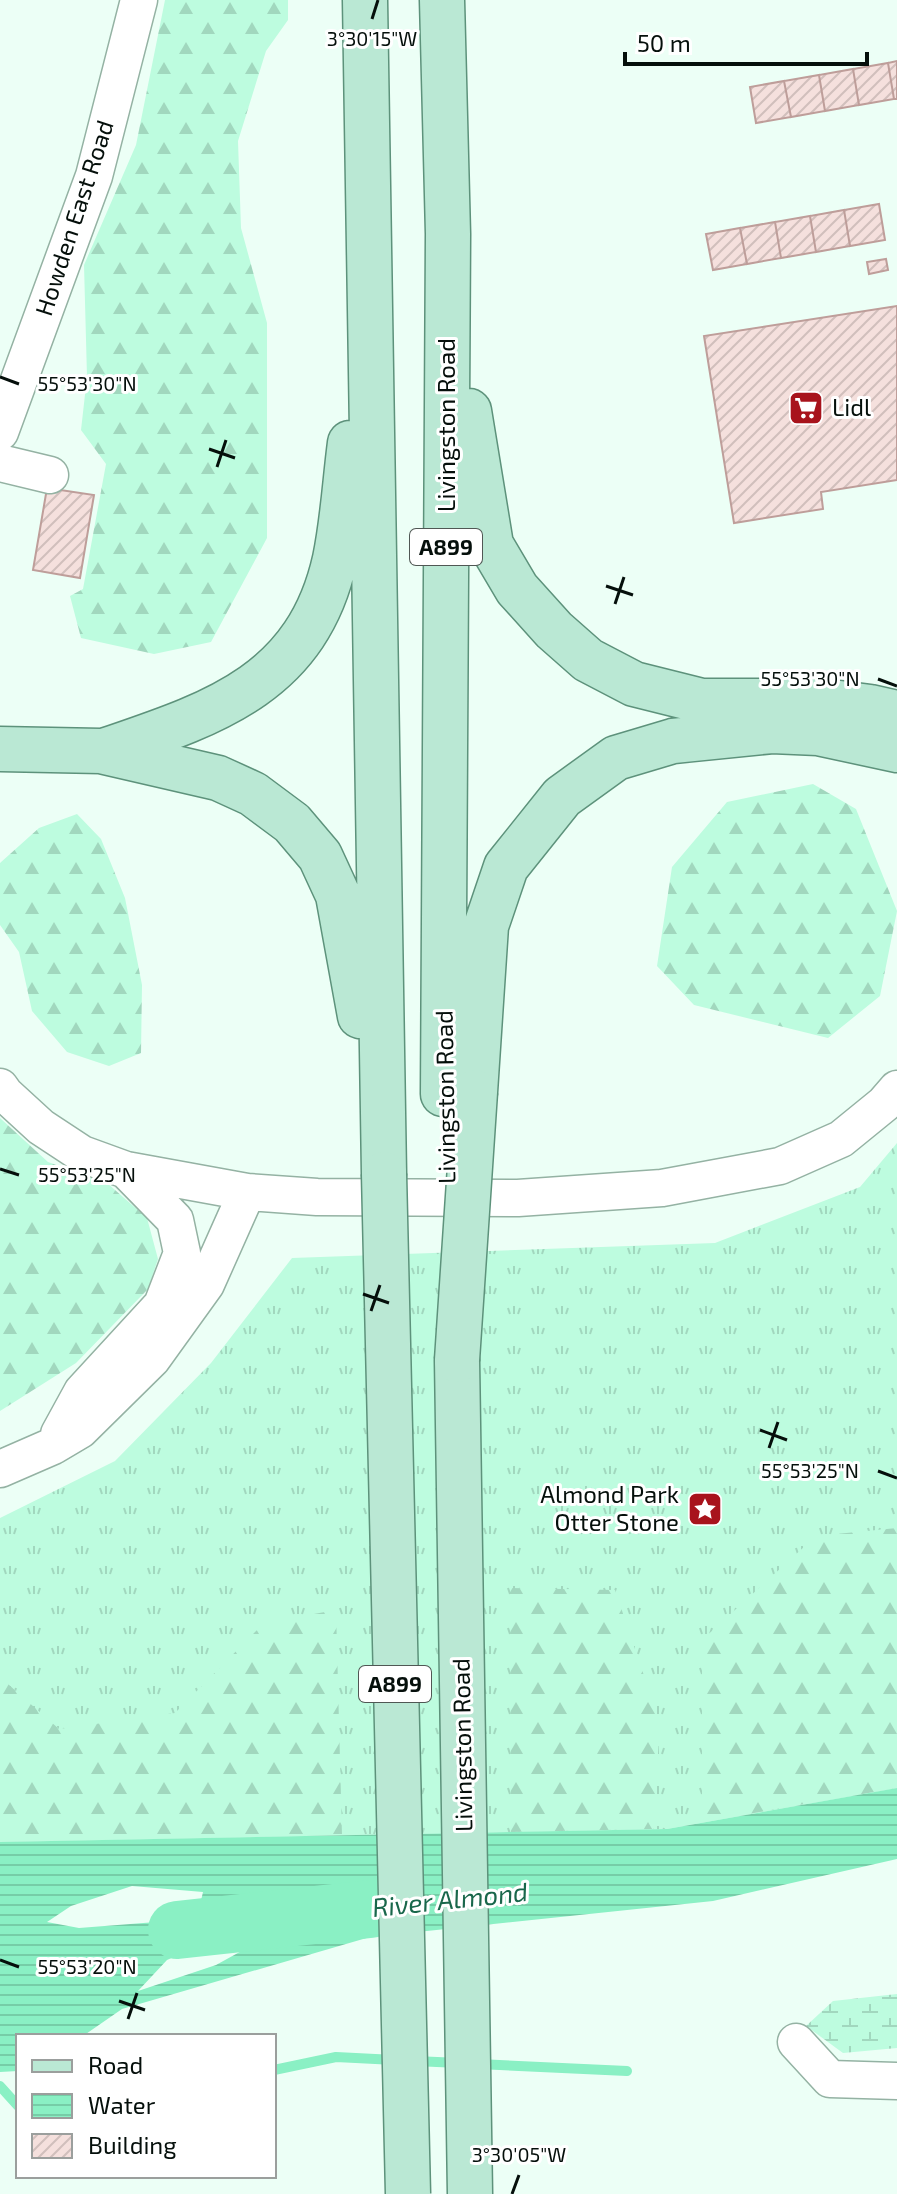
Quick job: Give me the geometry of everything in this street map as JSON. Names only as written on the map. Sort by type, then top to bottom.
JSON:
[{"type":"main road","name":"A899","points":[[365,0],[378,1092],[384,1174],[408,2194]]},
{"type":"main road","name":"Livingston Road","points":[[442,0],[459,1093],[457,1360],[470,2194]]},
{"type":"main road","points":[[448,234],[464,377],[491,545],[517,589],[554,630],[588,660],[634,684],[702,701],[824,701],[897,713]]},
{"type":"main road","name":"A899","points":[[101,751],[178,726],[230,701],[275,670],[302,637],[323,596],[335,559],[370,300]]},
{"type":"main road","points":[[459,1093],[486,926],[506,867],[562,797],[616,758],[673,741],[772,731],[818,733],[897,750]]},
{"type":"main road","points":[[0,749],[101,751],[218,778],[253,794],[292,823],[320,856],[338,895],[378,1092]]},
{"type":"main road","points":[[466,1954],[485,2194]]},
{"type":"street","name":"Howden East Road","points":[[1,424],[94,176],[139,0]]},
{"type":"street","points":[[0,463],[50,475]]},
{"type":"street","points":[[0,1087],[51,1134],[82,1154],[126,1170],[247,1192],[317,1197],[518,1198],[662,1188],[780,1166],[841,1139],[884,1104],[897,1089]]},
{"type":"street","points":[[53,1446],[82,1392],[162,1305],[182,1253],[175,1220],[126,1170]]},
{"type":"street","points":[[0,1469],[53,1446],[80,1430],[152,1359],[206,1284],[247,1192]]},
{"type":"street","points":[[796,2042],[830,2079],[897,2081]]},
{"type":"green space","points":[[165,0],[288,0],[288,20],[266,51],[238,141],[241,228],[267,323],[267,538],[211,642],[154,654],[81,638],[70,596],[83,589],[106,464],[81,430],[87,377],[84,265],[136,145]]},
{"type":"green space","points":[[813,784],[856,809],[897,911],[880,996],[828,1038],[694,1005],[657,966],[672,867],[727,802]]},
{"type":"green space","points":[[77,814],[101,839],[125,898],[142,985],[141,1053],[109,1066],[67,1052],[32,1011],[19,952],[0,925],[0,863],[39,828]]},
{"type":"green space","points":[[0,1118],[48,1162],[107,1183],[147,1218],[158,1259],[148,1289],[76,1363],[0,1411]]},
{"type":"green space","points":[[897,1143],[897,1788],[667,1829],[0,1842],[0,1518],[115,1461],[211,1363],[292,1258],[715,1243],[860,1187]]},
{"type":"green space","points":[[897,1528],[897,1788],[702,1822],[702,1640],[816,1536]]},
{"type":"green space","points":[[510,1588],[615,1590],[660,1723],[653,1829],[511,1832]]},
{"type":"green space","points":[[336,1610],[342,1835],[0,1842],[0,1677],[59,1729],[175,1713],[264,1623]]},
{"type":"green space","points":[[897,1994],[897,2048],[843,2053],[806,2026],[833,2001]]},
{"type":"water","points":[[897,1788],[897,1859],[713,1901],[370,1937],[122,2009],[86,2034],[16,2034],[16,2071],[0,2072],[0,1842],[667,1829]],"holes":[[[132,1886],[203,1892],[199,1909],[156,1922],[79,1928],[47,1922],[71,1906]],[[305,1900],[276,1932],[216,1965],[138,1991],[167,1960]]]},
{"type":"building","points":[[897,61],[897,99],[894,99],[888,63]]},
{"type":"building","points":[[888,63],[894,99],[859,105],[853,69]]},
{"type":"building","points":[[853,69],[859,105],[825,111],[819,75]]},
{"type":"building","points":[[819,75],[825,111],[791,117],[784,81]]},
{"type":"building","points":[[784,81],[791,117],[756,123],[750,87]]},
{"type":"building","points":[[879,204],[885,240],[850,246],[844,210]]},
{"type":"building","points":[[844,210],[850,246],[816,252],[810,216]]},
{"type":"building","points":[[810,216],[816,252],[781,258],[775,222]]},
{"type":"building","points":[[775,222],[781,258],[747,264],[740,228]]},
{"type":"building","points":[[740,228],[747,264],[713,270],[706,234]]},
{"type":"building","points":[[886,259],[888,270],[869,274],[867,262]]},
{"type":"building","name":"Lidl","points":[[897,306],[897,480],[821,492],[823,509],[734,523],[704,336]]},
{"type":"building","points":[[47,488],[94,495],[80,578],[33,570]]},
{"type":"waterway","name":"River Almond","points":[[177,1930],[370,1909]]},
{"type":"waterway","points":[[276,2070],[336,2057],[395,2060]]},
{"type":"waterway","points":[[415,2061],[459,2063]]},
{"type":"waterway","points":[[478,2064],[627,2071]]},
{"type":"waterway","points":[[0,2086],[16,2104]]},
{"type":"place","name":"Lidl","points":[[806,408]]},
{"type":"place","name":"Almond Park Otter Stone","points":[[705,1509]]}]
